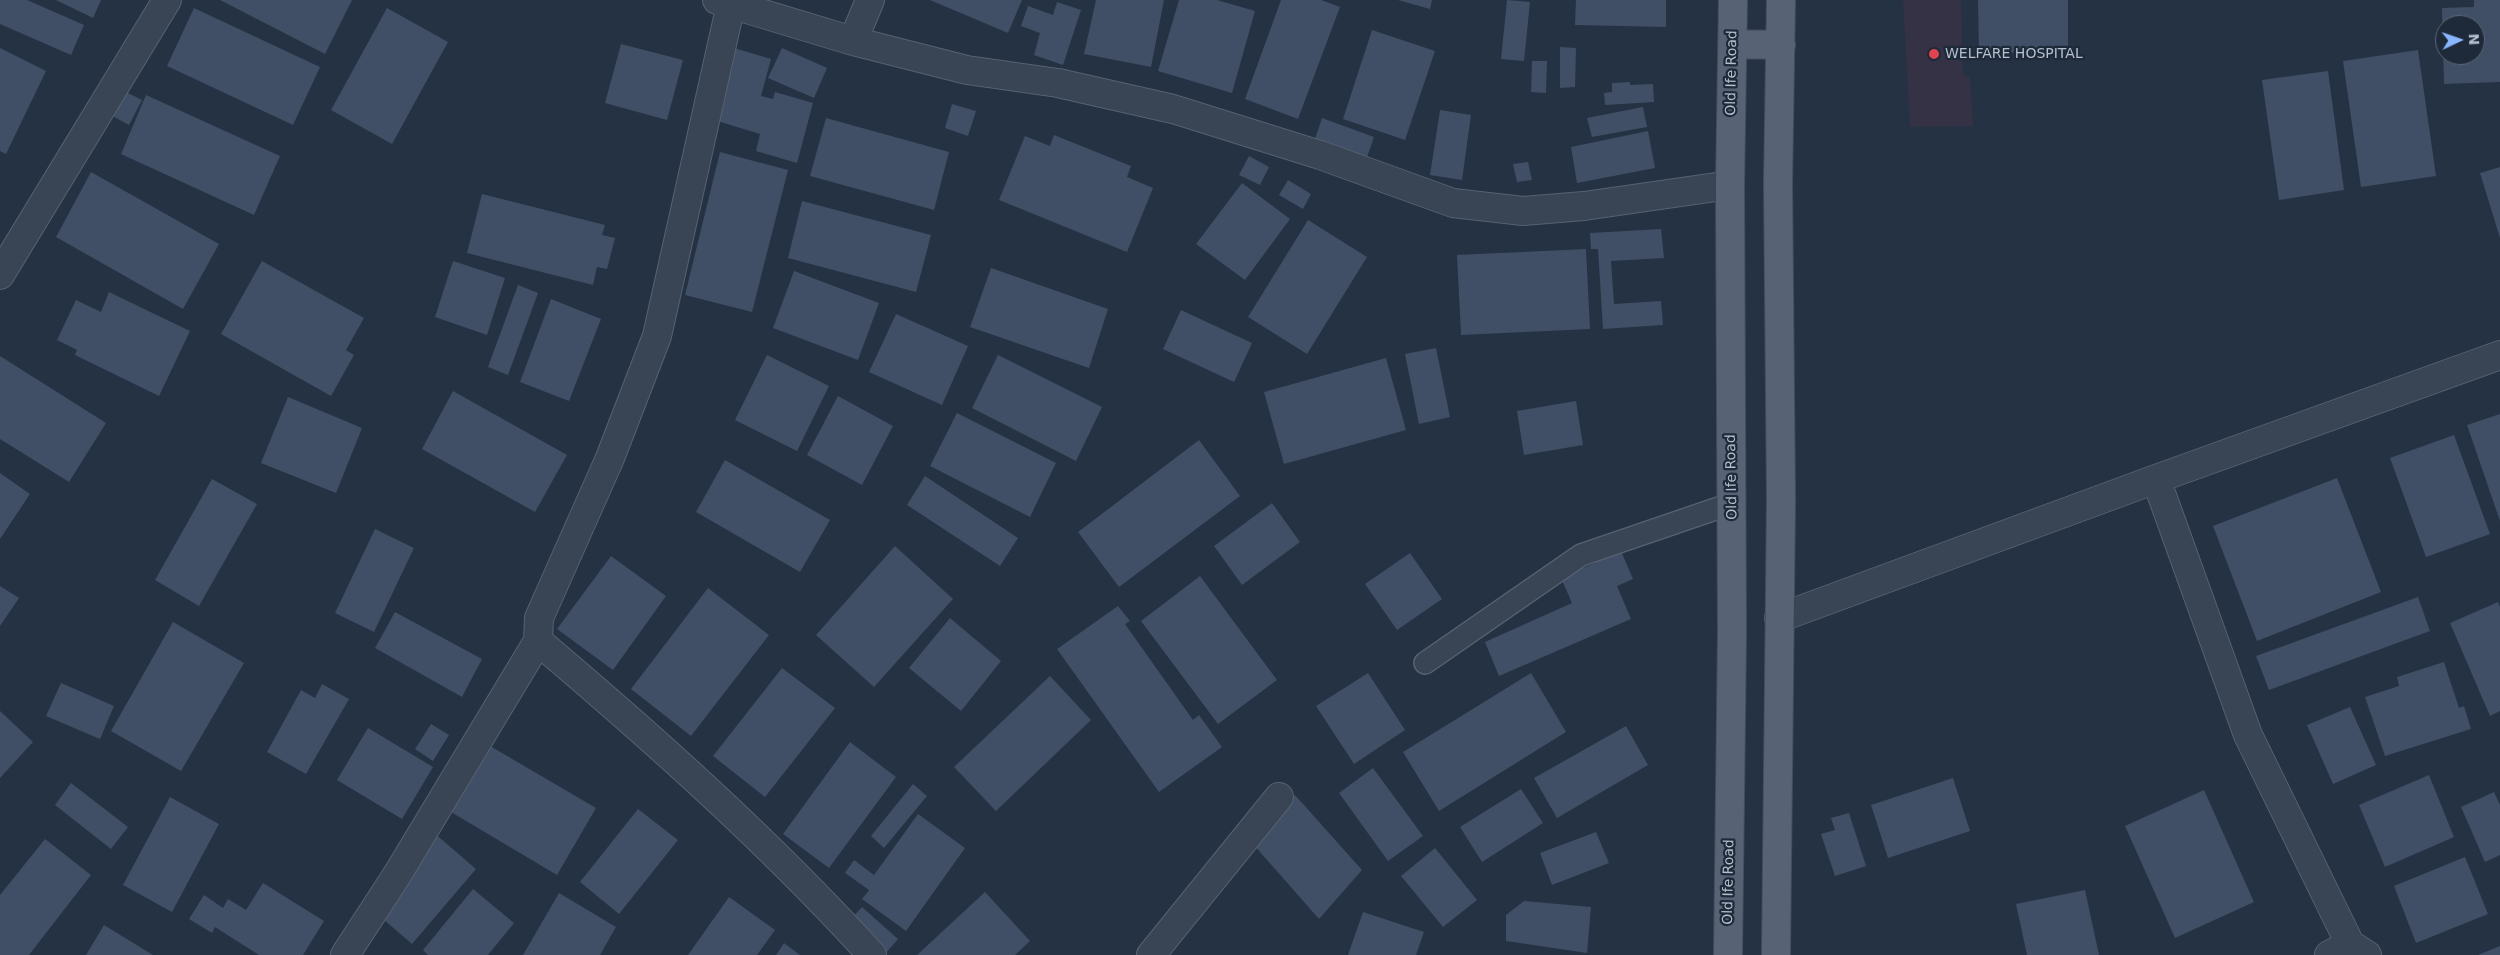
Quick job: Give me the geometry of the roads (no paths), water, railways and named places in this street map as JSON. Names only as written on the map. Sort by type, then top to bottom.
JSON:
[{"type":"main road","name":"Old Ife Road","points":[[1728,955],[1733,502],[1730,185],[1734,0]]},
{"type":"main road","points":[[1776,955],[1781,500],[1778,183],[1782,0]]},
{"type":"main road","points":[[1733,44],[1781,45]]},
{"type":"street","points":[[0,275],[167,0]]},
{"type":"street","points":[[853,41],[870,0]]},
{"type":"street","points":[[345,955],[397,875],[538,641],[540,618],[610,458],[657,336],[724,2],[853,41],[967,70],[1058,83],[1173,109],[1320,155],[1453,204],[1523,211],[1584,206],[1730,185]]},
{"type":"street","points":[[1779,618],[2156,478],[2500,355]]},
{"type":"street","points":[[2156,478],[2248,735],[2348,951]]},
{"type":"street","points":[[538,641],[662,747],[834,914],[872,955]]},
{"type":"street","points":[[1151,955],[1279,797]]},
{"type":"lane","points":[[1425,663],[1581,555],[1733,502]]},
{"type":"place","name":"WELFARE HOSPITAL","points":[[1934,54]]}]
